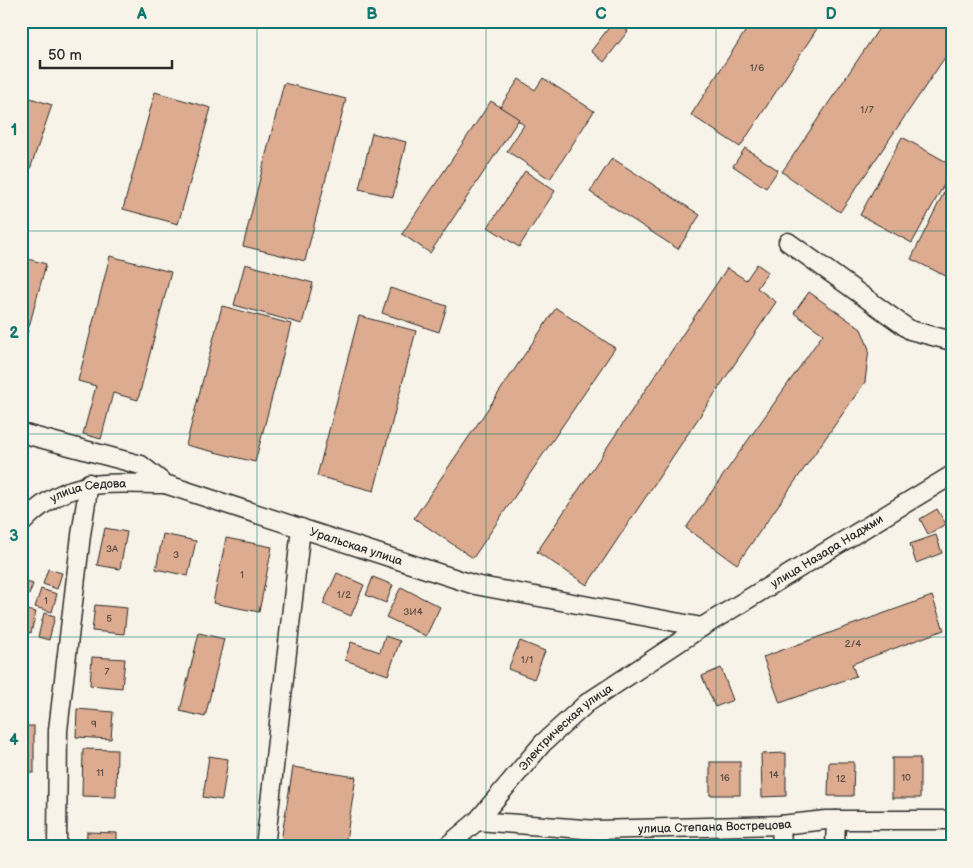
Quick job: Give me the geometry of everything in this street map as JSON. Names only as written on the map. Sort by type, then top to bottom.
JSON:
[{"type":"street","points":[[788,242],[910,330],[952,341]]},
{"type":"street","name":"Уральская улица","points":[[21,433],[141,465],[165,484],[475,585],[702,627]]},
{"type":"street","name":"улица Назара Наджми","points":[[702,627],[952,475]]},
{"type":"street","points":[[56,847],[58,730],[81,535],[89,484]]},
{"type":"street","name":"улица Седова","points":[[21,524],[37,507],[89,484],[165,484]]},
{"type":"street","points":[[265,847],[301,528]]},
{"type":"street","name":"Электрическая улица","points":[[446,847],[477,821],[543,743],[587,703],[702,627]]},
{"type":"street","points":[[835,847],[836,820]]},
{"type":"street","name":"улица Степана Вострецова","points":[[477,821],[597,838],[836,820],[952,820]]},
{"type":"street","points":[[781,825],[782,847]]},
{"type":"building","points":[[614,21],[628,31],[604,62],[591,51]]},
{"type":"building","points":[[752,21],[822,21],[740,147],[691,115]]},
{"type":"building","points":[[884,21],[952,21],[952,47],[840,212],[782,172]]},
{"type":"building","points":[[543,78],[594,111],[550,179],[507,151],[524,125],[500,107],[519,79],[535,90]]},
{"type":"building","points":[[284,83],[346,99],[305,261],[243,246]]},
{"type":"building","points":[[155,92],[211,108],[178,224],[123,209]]},
{"type":"building","points":[[24,96],[52,105],[25,184],[21,183],[21,104]]},
{"type":"building","points":[[491,101],[519,119],[430,253],[402,234]]},
{"type":"building","points":[[372,133],[406,142],[393,197],[359,189]]},
{"type":"building","points":[[902,137],[952,165],[952,170],[912,243],[860,215]]},
{"type":"building","points":[[745,148],[778,170],[766,188],[733,166]]},
{"type":"building","points":[[612,158],[700,215],[678,249],[590,192]]},
{"type":"building","points":[[525,171],[555,191],[519,247],[488,227]]},
{"type":"building","points":[[952,176],[952,279],[911,259]]},
{"type":"building","points":[[110,256],[171,272],[138,400],[113,393],[101,439],[83,434],[96,386],[78,381]]},
{"type":"building","points":[[21,257],[46,264],[21,356]]},
{"type":"building","points":[[245,264],[313,283],[302,324],[234,305]]},
{"type":"building","points":[[757,264],[768,272],[757,288],[776,302],[587,585],[537,552],[727,268],[746,280]]},
{"type":"building","points":[[390,288],[447,306],[439,332],[382,313]]},
{"type":"building","points":[[809,292],[861,329],[869,349],[865,382],[737,564],[686,528],[823,334],[794,313]]},
{"type":"building","points":[[222,306],[291,324],[255,462],[186,445]]},
{"type":"building","points":[[556,308],[615,348],[473,558],[414,518]]},
{"type":"building","points":[[359,316],[416,331],[374,491],[317,476]]},
{"type":"building","points":[[937,509],[946,524],[928,534],[920,519]]},
{"type":"building","points":[[105,528],[127,532],[120,569],[97,565]]},
{"type":"building","points":[[163,534],[196,541],[188,576],[156,569]]},
{"type":"building","points":[[936,535],[942,553],[916,563],[910,544]]},
{"type":"building","points":[[226,538],[272,547],[259,612],[213,603]]},
{"type":"building","points":[[48,569],[62,573],[57,589],[43,584]]},
{"type":"building","points":[[337,573],[364,585],[351,616],[323,604]]},
{"type":"building","points":[[373,577],[393,585],[386,603],[366,595]]},
{"type":"building","points":[[21,580],[33,584],[29,595],[21,593]]},
{"type":"building","points":[[401,587],[440,607],[426,636],[386,617]]},
{"type":"building","points":[[41,589],[57,594],[52,612],[35,607]]},
{"type":"building","points":[[932,596],[944,630],[852,664],[856,676],[780,703],[763,657]]},
{"type":"building","points":[[95,605],[127,608],[124,634],[92,631]]},
{"type":"building","points":[[21,609],[36,612],[31,633],[21,630]]},
{"type":"building","points":[[44,613],[55,616],[49,640],[38,637]]},
{"type":"building","points":[[199,633],[224,639],[205,717],[180,711]]},
{"type":"building","points":[[385,636],[400,641],[388,675],[345,660],[351,642],[380,652]]},
{"type":"building","points":[[520,641],[545,651],[534,679],[508,669]]},
{"type":"building","points":[[92,657],[125,659],[122,688],[90,685]]},
{"type":"building","points":[[721,668],[733,700],[715,707],[702,676]]},
{"type":"building","points":[[77,709],[113,712],[111,739],[76,737]]},
{"type":"building","points":[[21,726],[34,726],[34,773],[21,773]]},
{"type":"building","points":[[83,749],[117,750],[116,797],[82,796]]},
{"type":"building","points":[[786,753],[786,796],[762,797],[761,754]]},
{"type":"building","points":[[209,756],[228,759],[222,800],[203,797]]},
{"type":"building","points":[[892,758],[920,758],[920,798],[892,798]]},
{"type":"building","points":[[710,762],[740,762],[740,795],[710,795]]},
{"type":"building","points":[[829,762],[854,762],[853,796],[828,796]]},
{"type":"building","points":[[293,767],[356,777],[345,847],[280,847]]},
{"type":"building","points":[[87,832],[117,833],[117,847],[86,847]]},
{"type":"building","points":[[801,840],[822,841],[822,847],[801,847]]}]
